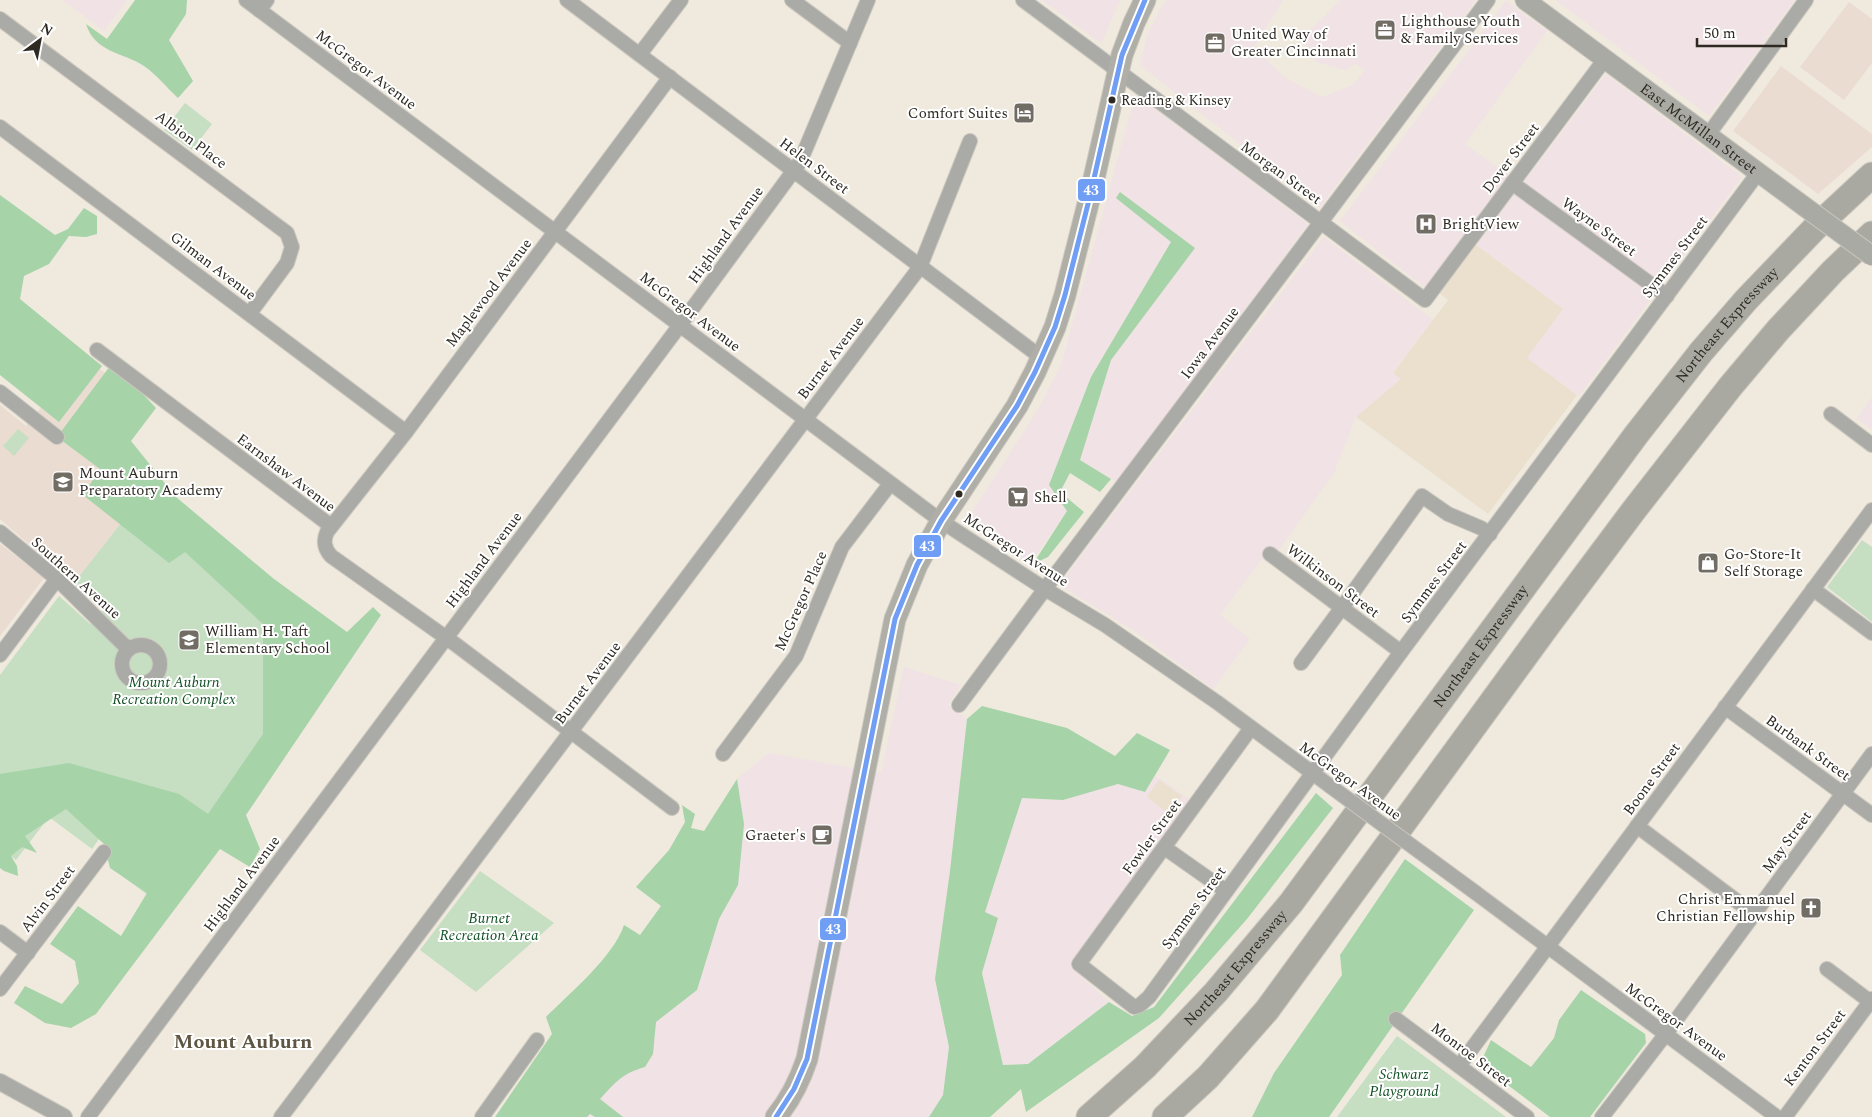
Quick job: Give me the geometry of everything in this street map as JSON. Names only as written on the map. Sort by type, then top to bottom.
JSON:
[{"type":"highway","name":"Northeast Expressway","points":[[1089,1117],[1145,1067],[1216,992],[1291,903],[1636,435],[1701,352],[1746,300],[1816,228],[1872,175]]},
{"type":"highway","points":[[1165,1117],[1208,1078],[1267,1010],[1548,624],[1730,387],[1778,330],[1833,271],[1872,234]]},
{"type":"highway","points":[[1073,1117],[1145,1067]]},
{"type":"main road","points":[[776,1117],[792,1094],[807,1059],[895,619],[918,566],[941,521],[1017,406],[1042,358],[1055,327],[1065,295],[1122,55],[1145,0]]},
{"type":"main road","name":"East McMillan Street","points":[[1526,0],[1872,256]]},
{"type":"street","name":"McGregor Avenue","points":[[246,0],[263,5],[555,232],[890,484],[941,521],[1045,589],[1105,625],[1252,728],[1777,1117]]},
{"type":"street","name":"Helen Street","points":[[566,0],[1042,358]]},
{"type":"street","points":[[640,54],[681,0]]},
{"type":"street","points":[[792,0],[850,43]]},
{"type":"street","name":"Highland Avenue","points":[[88,1117],[794,171],[800,162],[868,0]]},
{"type":"street","name":"Morgan Street","points":[[1024,0],[1211,142],[1425,300]]},
{"type":"street","name":"Iowa Avenue","points":[[959,705],[1488,0]]},
{"type":"street","points":[[1708,136],[1806,0]]},
{"type":"street","name":"Albion Place","points":[[0,18],[287,233],[292,247],[287,263],[250,313]]},
{"type":"street","name":"Dover Street","points":[[1425,300],[1605,59]]},
{"type":"street","name":"Maplewood Avenue","points":[[331,526],[406,432],[670,78]]},
{"type":"street","name":"Gilman Avenue","points":[[0,127],[406,432]]},
{"type":"street","name":"Burnet Avenue","points":[[281,1117],[920,267],[970,141]]},
{"type":"street","name":"Symmes Street","points":[[1134,1007],[1140,1005],[1149,997],[1401,652],[1758,173]]},
{"type":"street","name":"Wayne Street","points":[[1512,184],[1666,296]]},
{"type":"street","name":"Earnshaw Avenue","points":[[97,350],[331,526],[324,538],[327,550],[331,556],[446,638],[672,808]]},
{"type":"street","points":[[0,392],[57,437]]},
{"type":"street","points":[[1831,414],[1872,445]]},
{"type":"street","name":"McGregor Place","points":[[723,754],[796,656],[842,547],[890,484]]},
{"type":"street","points":[[1300,663],[1422,496],[1448,514],[1481,528],[1490,534]]},
{"type":"street","name":"Boone Street","points":[[1459,1066],[1872,510]]},
{"type":"street","name":"Southern Avenue","points":[[0,532],[57,579],[124,645],[130,648]]},
{"type":"street","name":"Wilkinson Street","points":[[1270,554],[1401,652]]},
{"type":"street","points":[[0,656],[57,579]]},
{"type":"street","points":[[1813,589],[1872,633]]},
{"type":"street","name":"Burbank Street","points":[[1725,707],[1872,815]]},
{"type":"street","name":"Fowler Street","points":[[1134,1007],[1079,964],[1166,848],[1252,728]]},
{"type":"street","name":"May Street","points":[[1602,1117],[1665,1035],[1872,754]]},
{"type":"street","points":[[1637,826],[1754,914]]},
{"type":"street","points":[[1166,848],[1226,891]]},
{"type":"street","name":"Alvin Street","points":[[0,989],[104,852]]},
{"type":"street","points":[[0,932],[28,953]]},
{"type":"street","points":[[1827,969],[1871,1001]]},
{"type":"street","name":"Kenton Street","points":[[1785,1117],[1871,1001]]},
{"type":"street","name":"Monroe Street","points":[[1396,1019],[1527,1117]]},
{"type":"street","points":[[482,1117],[538,1040]]},
{"type":"street","points":[[0,1082],[64,1117]]},
{"type":"shaded area","points":[[63,0],[127,0],[104,31]]},
{"type":"shaded area","points":[[1042,0],[1120,0],[1102,42]]},
{"type":"shaded area","points":[[1167,0],[1283,0],[1254,47],[1284,77],[1322,97],[1353,85],[1365,70],[1355,64],[1345,70],[1316,62],[1302,38],[1341,0],[1476,0],[1320,207],[1140,65],[1147,36],[1159,11]]},
{"type":"shaded area","points":[[1556,0],[1795,0],[1709,116]]},
{"type":"shaded area","points":[[1506,1],[1547,31],[1465,144],[1510,176],[1427,289],[1340,221]]},
{"type":"shaded area","points":[[1849,2],[1872,19],[1872,63],[1844,100],[1800,67]]},
{"type":"shaded area","points":[[1781,66],[1872,134],[1872,147],[1818,194],[1733,131]]},
{"type":"shaded area","points":[[1606,74],[1742,177],[1579,396],[1526,358],[1563,309],[1476,245]]},
{"type":"shaded area","points":[[1139,97],[1308,224],[1117,482],[1080,460],[1111,360],[1195,248],[1120,192],[1117,198],[1171,242],[1091,377],[1049,485],[1067,511],[1031,563],[966,522],[1039,408],[1061,365],[1132,107]]},
{"type":"shaded area","points":[[1324,237],[1433,320],[1393,372],[1402,379],[1356,417],[1334,473],[1269,564],[1262,559],[1220,615],[1250,639],[1213,689],[1133,630],[1059,585]]},
{"type":"shaded area","points":[[1476,245],[1563,309],[1527,358],[1577,395],[1488,514],[1356,417],[1401,379],[1393,373],[1448,300],[1439,293]]},
{"type":"shaded area","name":"Mount Auburn Preparatory Academy","points":[[82,356],[154,409],[109,468],[143,495],[151,709],[59,596],[90,624],[103,609],[0,519],[0,405],[26,426]]},
{"type":"shaded area","points":[[1872,397],[1872,430],[1857,418]]},
{"type":"shaded area","points":[[0,544],[44,578],[0,636]]},
{"type":"shaded area","points":[[904,667],[961,685],[948,705],[967,719],[950,871],[935,979],[949,1047],[943,1095],[929,1117],[587,1117],[599,1099],[618,1079],[629,1071],[645,1067],[653,1054],[656,1022],[697,990],[719,919],[728,902],[744,824],[737,779],[769,753],[881,773]]},
{"type":"shaded area","points":[[1155,775],[1190,800],[1070,966],[1109,1002],[1027,1064],[1003,1065],[982,973],[998,918],[985,912],[1022,798],[1063,800],[1118,784],[1145,792]]},
{"type":"shaded area","points":[[1159,780],[1182,796],[1169,814],[1147,797]]},
{"type":"green space","points":[[135,0],[187,0],[186,14],[169,40],[193,81],[178,98],[144,66],[110,51],[90,34],[86,24],[107,39]]},
{"type":"green space","points":[[185,103],[212,124],[192,150],[164,130]]},
{"type":"green space","points":[[1120,192],[1195,248],[1111,360],[1080,460],[1111,479],[1100,492],[1070,473],[1060,492],[1084,512],[1048,557],[1033,564],[1067,511],[1049,485],[1091,377],[1171,242],[1116,198]]},
{"type":"green space","points":[[0,195],[55,235],[68,229],[84,208],[97,216],[97,234],[86,237],[69,236],[49,264],[24,276],[20,299],[102,366],[59,422],[0,375]]},
{"type":"green space","points":[[113,362],[156,408],[131,441],[176,497],[274,579],[347,632],[373,607],[381,615],[246,815],[260,849],[250,867],[220,849],[96,1014],[71,1028],[45,1023],[14,1003],[25,986],[62,1004],[79,983],[75,961],[50,944],[78,906],[121,936],[147,893],[110,868],[104,844],[66,809],[25,836],[37,853],[22,847],[11,856],[17,866],[18,876],[0,868],[0,774],[69,763],[179,794],[208,814],[263,734],[263,624],[185,552],[169,563],[83,495],[100,469],[57,437]]},
{"type":"green space","points":[[18,429],[29,438],[14,456],[3,446]]},
{"type":"green space","name":"Mount Auburn Recreation Complex","points":[[137,503],[334,655],[153,899],[110,867],[131,792],[92,849],[49,817],[16,860],[0,848],[0,675],[59,596],[90,624],[103,609],[74,583]]},
{"type":"green space","points":[[1862,540],[1872,547],[1872,622],[1827,587]]},
{"type":"green space","points":[[982,706],[1067,728],[1115,756],[1137,733],[1170,750],[1145,792],[1118,784],[1063,800],[1022,798],[985,912],[998,918],[982,973],[1003,1065],[1028,1064],[1109,1002],[1132,1016],[1154,1007],[1316,793],[1333,808],[1247,919],[1159,1018],[1026,1112],[1021,1089],[990,1117],[929,1117],[943,1095],[949,1047],[935,979],[950,871],[967,719]]},
{"type":"green space","points":[[737,779],[744,824],[738,885],[719,919],[697,990],[656,1022],[653,1054],[645,1067],[624,1076],[600,1099],[623,1117],[595,1117],[590,1114],[587,1117],[495,1117],[552,1034],[546,1017],[579,986],[601,961],[619,937],[624,925],[640,935],[661,906],[636,887],[669,850],[685,822],[682,805],[695,814],[691,828],[704,831]]},
{"type":"green space","points":[[1405,859],[1474,910],[1329,1117],[1252,1117],[1274,1073],[1342,975],[1340,955]]},
{"type":"green space","name":"Burnet Recreation Area","points":[[480,871],[554,923],[476,992],[420,950]]},
{"type":"green space","points":[[1581,990],[1645,1034],[1646,1043],[1590,1117],[1550,1117],[1480,1064],[1491,1040],[1531,1067],[1554,1038],[1559,1020]]},
{"type":"green space","name":"Schwarz Playground","points":[[1397,1036],[1506,1117],[1337,1117]]},
{"type":"transit line","name":"43","points":[[776,1117],[794,1089],[807,1059],[895,619],[917,565],[941,521],[1017,406],[1055,327],[1090,196],[1122,55],[1145,0]]},
{"type":"place","name":"Lighthouse Youth & Family Services","points":[[1385,30]]},
{"type":"place","name":"United Way of Greater Cincinnati","points":[[1215,43]]},
{"type":"place","name":"Reading & Kinsey","points":[[1112,100]]},
{"type":"place","name":"Comfort Suites","points":[[1024,113]]},
{"type":"place","name":"BrightView","points":[[1426,224]]},
{"type":"place","name":"Mount Auburn Preparatory Academy","points":[[63,482]]},
{"type":"place","name":"Shell","points":[[1018,497]]},
{"type":"place","name":"Go-Store-It Self Storage","points":[[1708,563]]},
{"type":"place","name":"William H. Taft Elementary School","points":[[189,640]]},
{"type":"place","name":"Graeter's","points":[[822,835]]},
{"type":"place","name":"Christ Emmanuel Christian Fellowship","points":[[1811,908]]},
{"type":"district","name":"Mount Auburn","points":[[243,1042]]}]
